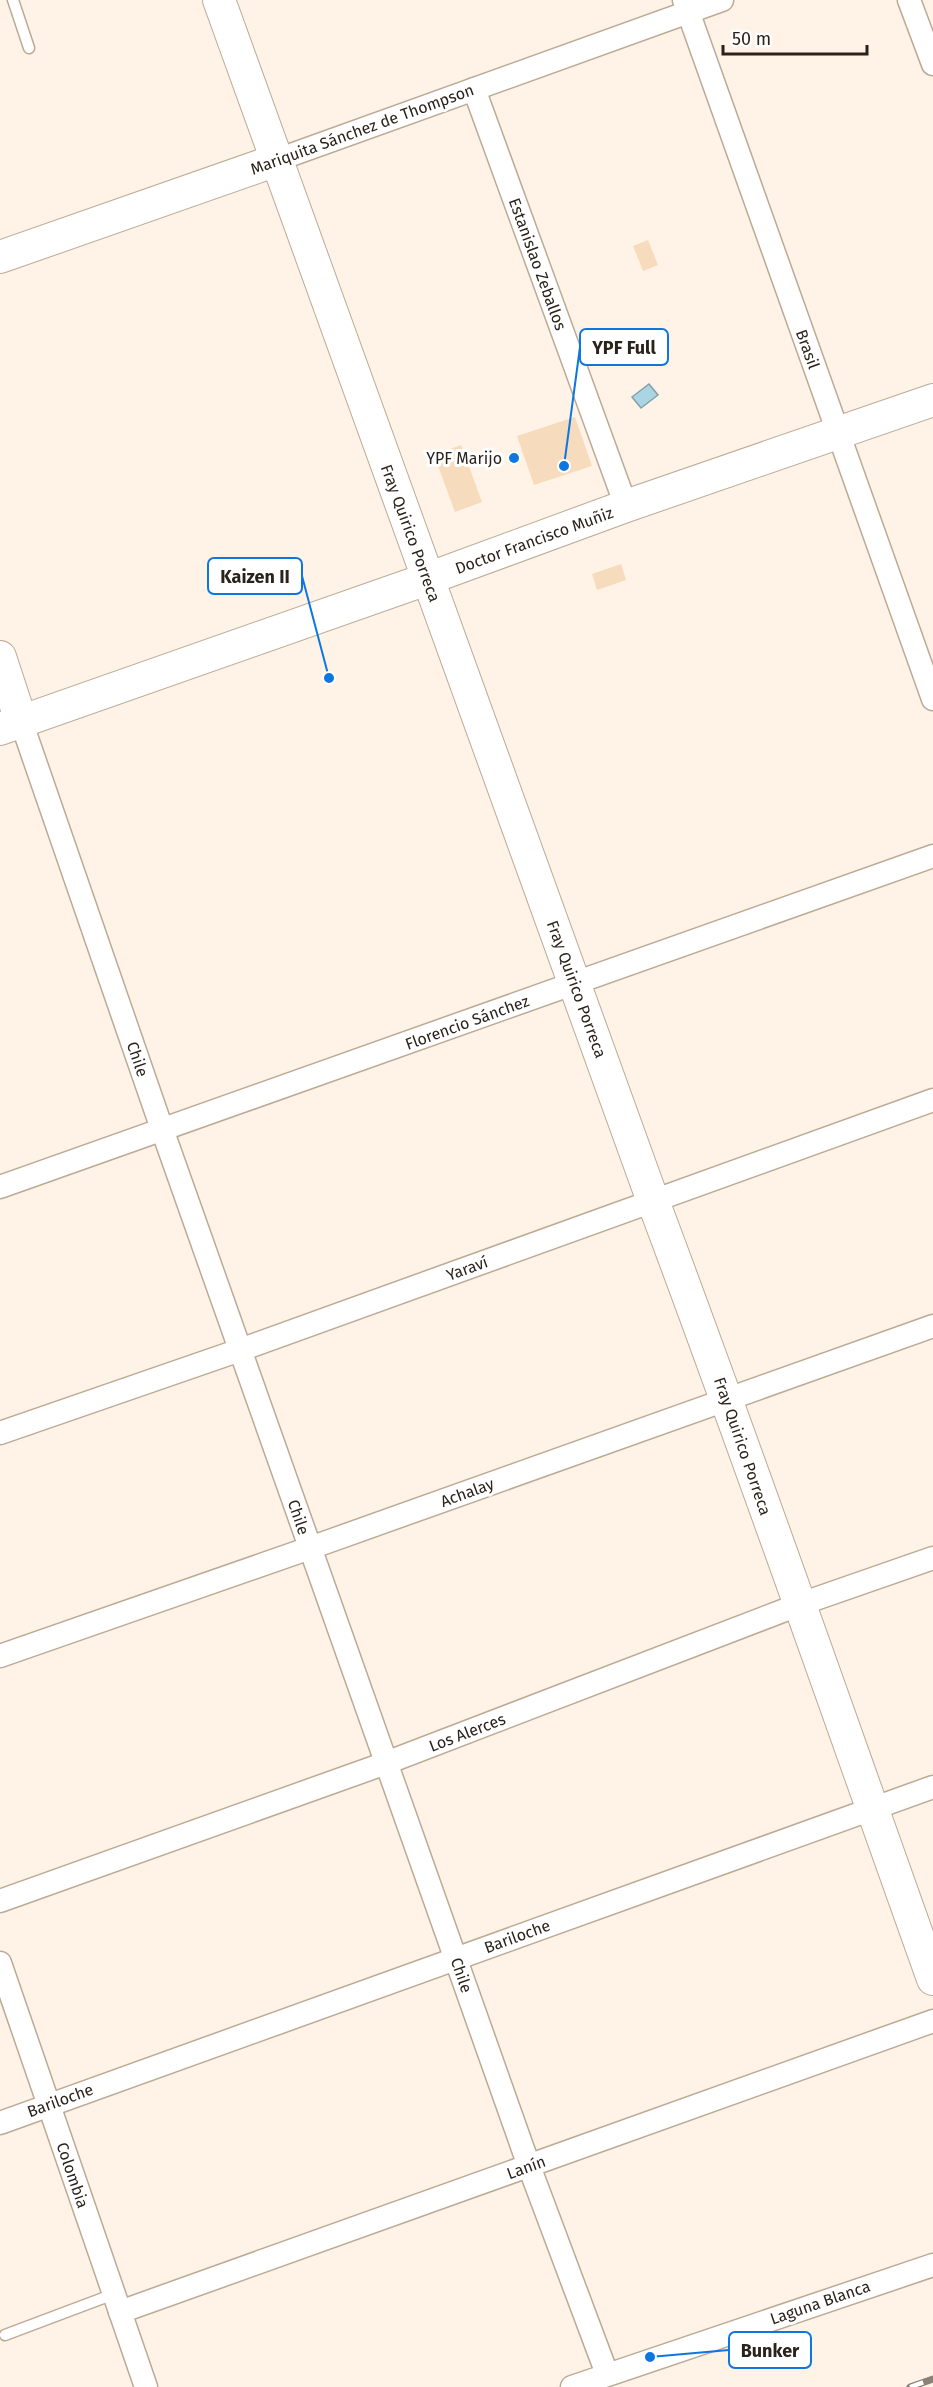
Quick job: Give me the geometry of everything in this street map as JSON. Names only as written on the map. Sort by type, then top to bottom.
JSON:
[{"type":"main road","name":"Fray Quirico Porreca","points":[[219,0],[653,1201],[727,1399],[798,1605],[933,1979]]},
{"type":"main road","name":"Mariquita Sánchez de Thompson","points":[[0,257],[277,160]]},
{"type":"main road","name":"Doctor Francisco Muñiz","points":[[11,725],[428,579],[626,506],[933,400]]},
{"type":"main road","name":"Chile","points":[[0,657],[11,725]]},
{"type":"street","name":"Mariquita Sánchez de Thompson","points":[[277,160],[474,89],[686,6],[722,0]]},
{"type":"street","points":[[909,0],[933,64]]},
{"type":"street","name":"Brasil","points":[[686,6],[933,699]]},
{"type":"street","name":"Estanislao Zeballos","points":[[474,89],[626,506]]},
{"type":"street","name":"Chile","points":[[11,725],[162,1129],[529,2166],[607,2374]]},
{"type":"street","name":"Florencio Sánchez","points":[[0,1187],[933,856]]},
{"type":"street","name":"Yaraví","points":[[0,1433],[240,1350],[933,1100]]},
{"type":"street","name":"Achalay","points":[[0,1656],[933,1326]]},
{"type":"street","name":"Los Alerces","points":[[0,1901],[386,1763],[798,1605],[933,1558]]},
{"type":"street","name":"Bariloche","points":[[0,2123],[933,1787]]},
{"type":"street","name":"Colombia","points":[[0,1963],[146,2387]]},
{"type":"street","name":"Lanín","points":[[117,2303],[529,2166],[933,2021]]},
{"type":"street","name":"Laguna Blanca","points":[[572,2387],[933,2265]]},
{"type":"lane","points":[[13,0],[28,48]]},
{"type":"lane","points":[[5,2335],[117,2303]]},
{"type":"water","points":[[649,384],[658,395],[641,408],[632,397]]},
{"type":"building","points":[[648,240],[658,265],[643,271],[633,246]]},
{"type":"building","points":[[575,417],[592,466],[534,485],[517,436]]},
{"type":"building","points":[[461,445],[482,502],[455,512],[434,455]]},
{"type":"building","points":[[621,564],[626,580],[597,590],[592,574]]},
{"type":"railway","points":[[910,2387],[933,2379]]},
{"type":"place","name":"YPF Marijo","points":[[514,458]]},
{"type":"place","name":"YPF Full","points":[[564,466]]},
{"type":"place","name":"Kaizen II","points":[[329,678]]},
{"type":"place","name":"Bunker","points":[[650,2357]]}]
